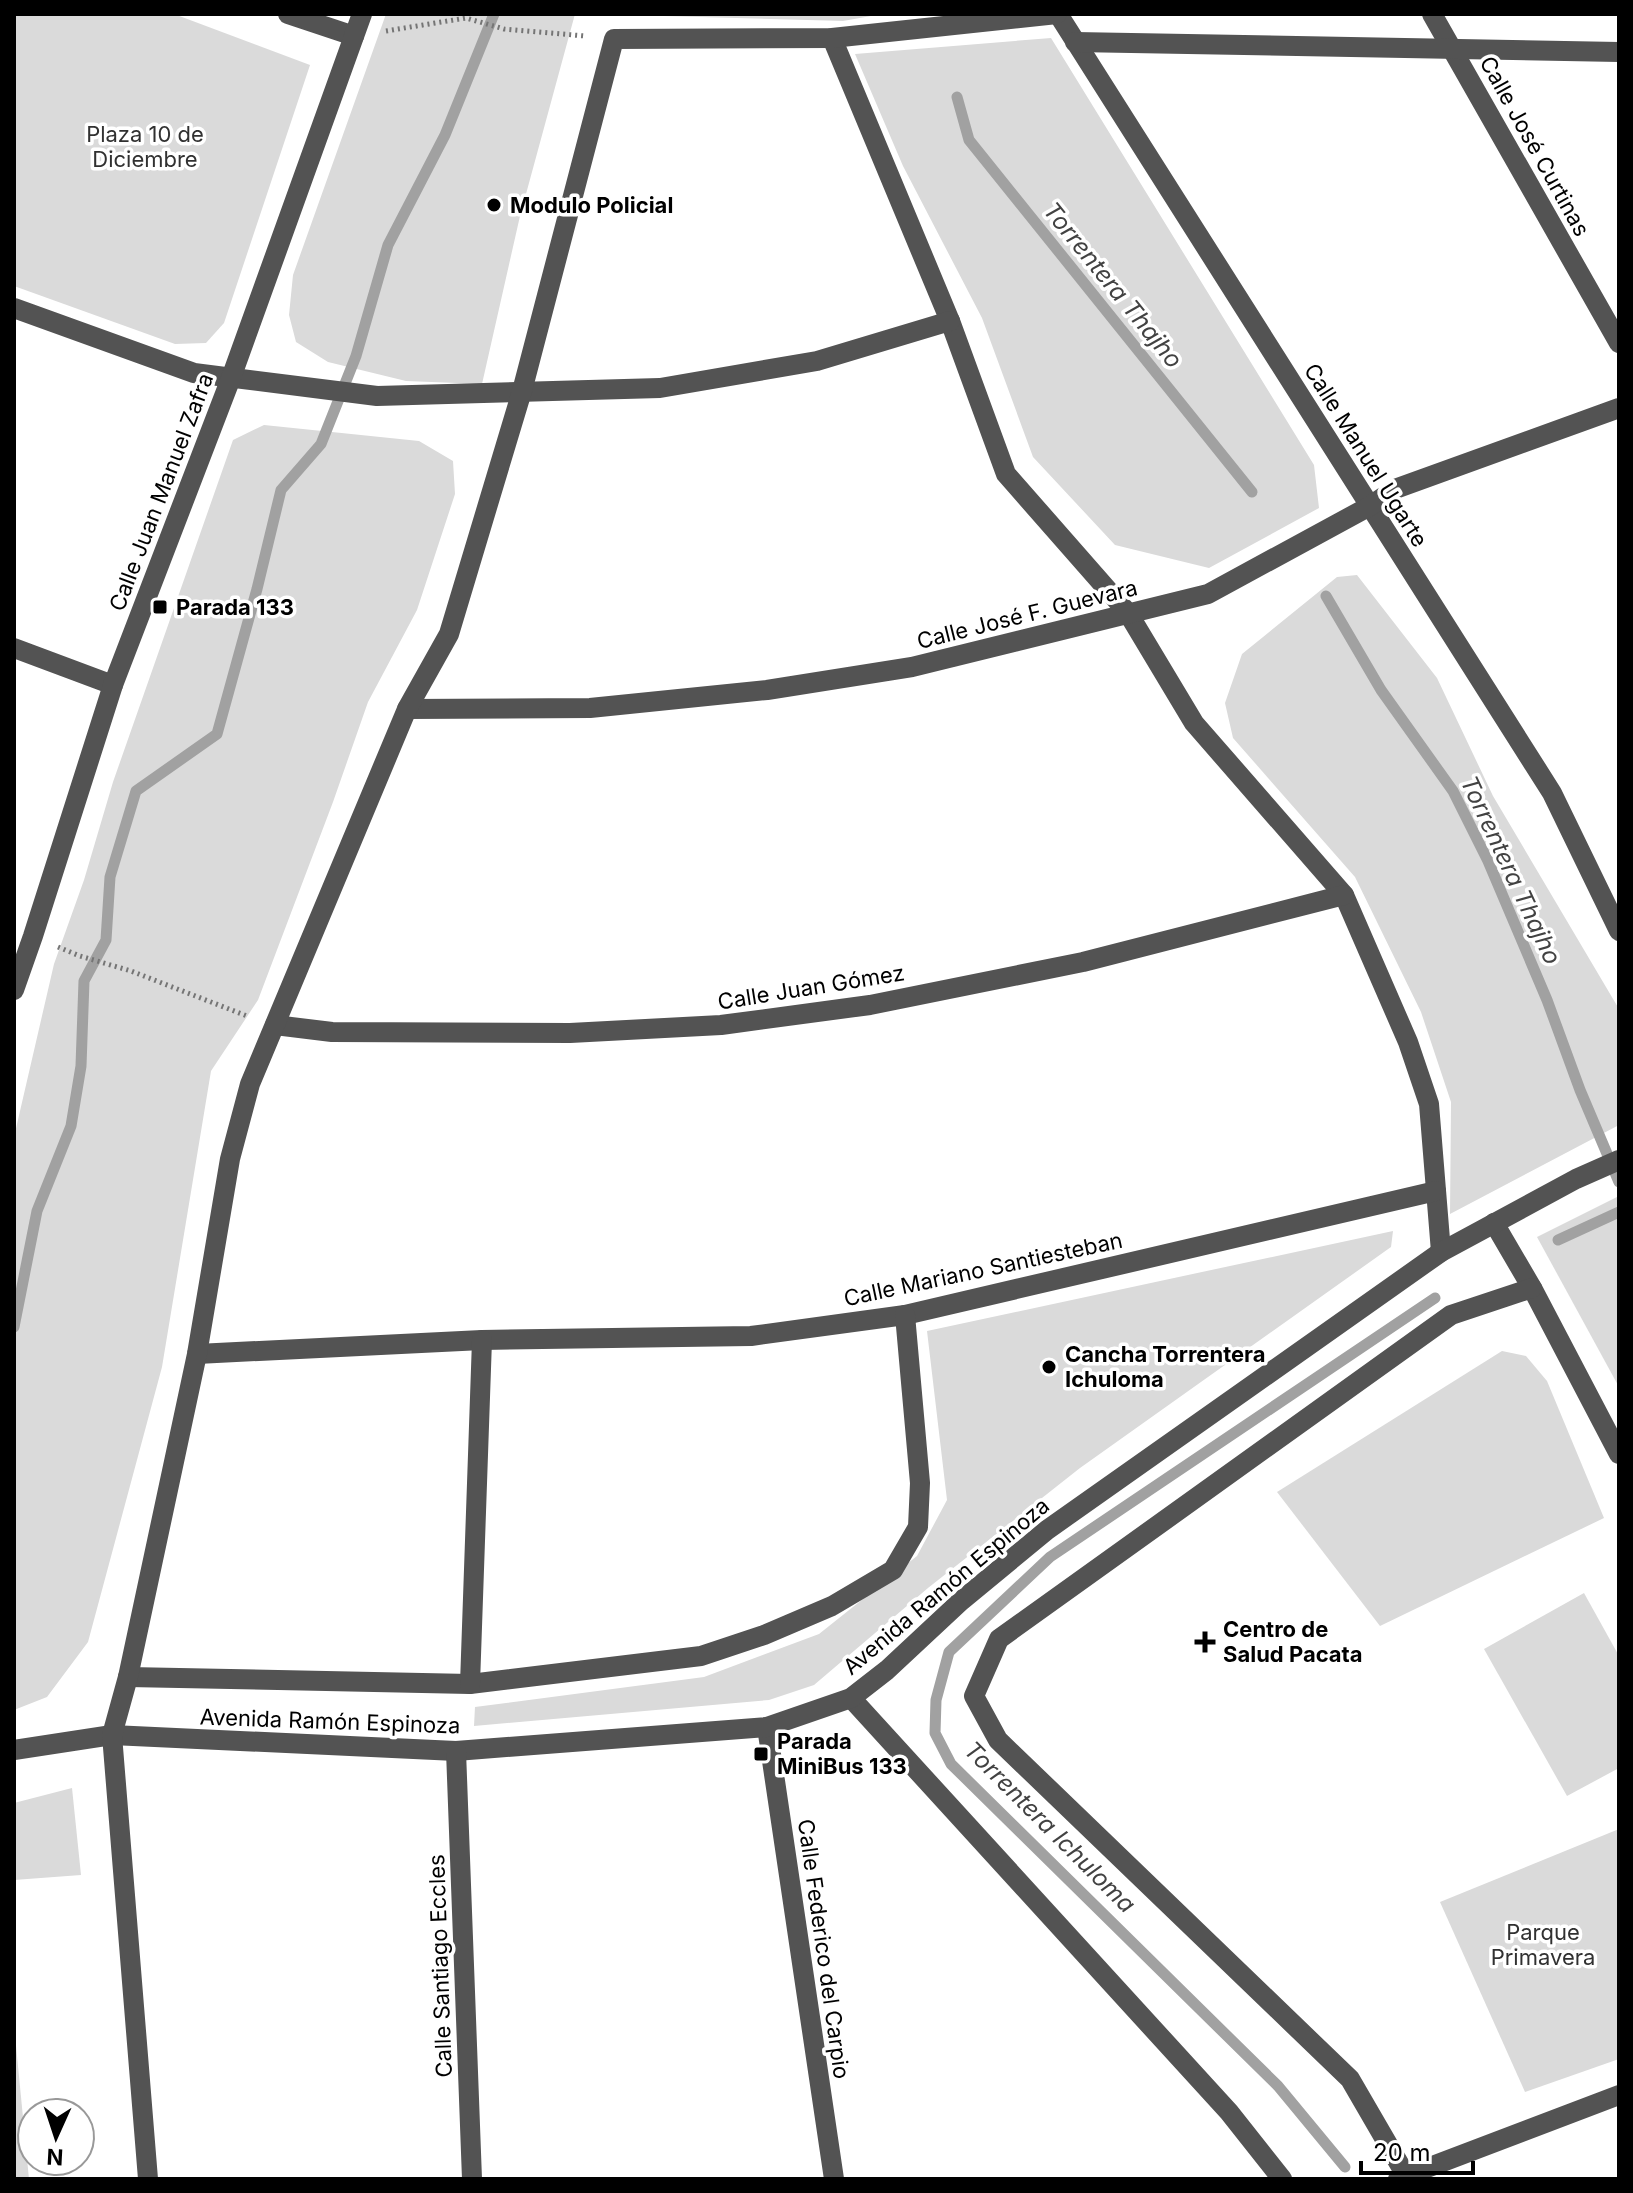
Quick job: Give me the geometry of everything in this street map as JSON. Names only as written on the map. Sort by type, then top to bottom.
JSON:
[{"type":"street","points":[[288,14],[354,36]]},
{"type":"street","name":"Calle Juan Manuel Zafra","points":[[15,980],[33,936],[113,685],[231,378],[362,14]]},
{"type":"street","points":[[148,2179],[112,1735],[128,1677],[197,1354],[230,1159],[250,1084],[407,709],[449,634],[522,391],[614,39],[832,38],[1057,14]]},
{"type":"street","name":"Calle Manuel Ugarte","points":[[1057,14],[1552,793],[1619,931]]},
{"type":"street","name":"Calle José Curtinas","points":[[1432,14],[1619,343]]},
{"type":"street","points":[[832,38],[950,321],[1006,474],[1128,613],[1194,723],[1344,895],[1408,1042],[1429,1104],[1441,1252]]},
{"type":"street","points":[[1075,42],[1619,52]]},
{"type":"street","points":[[14,308],[194,373],[377,396],[660,388],[817,361],[950,321]]},
{"type":"street","name":"Calle José F. Guevara","points":[[407,709],[590,708],[767,690],[912,667],[1208,594],[1370,506],[1395,489],[1619,408]]},
{"type":"street","points":[[14,648],[113,685]]},
{"type":"street","name":"Calle Juan Gómez","points":[[275,1025],[332,1032],[555,1033],[721,1025],[870,1005],[1083,962],[1344,895]]},
{"type":"street","name":"Avenida Ramón Espinoza","points":[[14,1750],[112,1735],[456,1751],[767,1727],[851,1698],[1047,1530],[1441,1252],[1576,1179],[1619,1160]]},
{"type":"street","name":"Calle Mariano Santiesteban","points":[[197,1354],[482,1340],[751,1336],[905,1315],[1436,1191]]},
{"type":"street","points":[[1494,1223],[1532,1288],[1619,1454]]},
{"type":"street","points":[[1532,1288],[1451,1315],[999,1639],[974,1696],[998,1740],[1350,2079],[1404,2178],[1619,2095]]},
{"type":"street","points":[[128,1677],[470,1684],[701,1656],[764,1635],[832,1606],[893,1570],[918,1527],[920,1483],[905,1315]]},
{"type":"street","points":[[470,1684],[482,1340]]},
{"type":"street","points":[[851,1698],[1229,2112],[1282,2179]]},
{"type":"street","name":"Calle Federico del Carpio","points":[[767,1727],[834,2179]]},
{"type":"street","name":"Calle Santiago Eccles","points":[[456,1751],[472,2179]]},
{"type":"path","points":[[354,36],[466,18],[504,29],[614,39]]},
{"type":"path","points":[[80,956],[131,971],[275,1025]]},
{"type":"green space","name":"Plaza 10 de Diciembre","points":[[14,14],[174,14],[310,65],[224,323],[206,343],[175,344],[14,286]]},
{"type":"green space","points":[[386,14],[575,14],[520,216],[482,384],[406,381],[328,362],[296,342],[289,315],[293,275]]},
{"type":"green space","points":[[590,14],[882,14],[843,21]]},
{"type":"green space","points":[[1051,38],[1314,465],[1319,508],[1209,568],[1115,545],[1033,457],[982,318],[903,166],[855,54]]},
{"type":"green space","points":[[264,425],[419,441],[453,461],[455,494],[417,610],[368,702],[258,1000],[211,1071],[162,1367],[88,1642],[47,1697],[14,1710],[14,1137],[54,964],[84,880],[113,782],[233,440]]},
{"type":"green space","points":[[1357,575],[1437,678],[1493,796],[1619,1009],[1619,1125],[1450,1214],[1451,1102],[1421,1012],[1355,877],[1233,738],[1225,703],[1242,654],[1337,577]]},
{"type":"green space","points":[[1619,1196],[1619,1387],[1537,1237]]},
{"type":"green space","points":[[1393,1231],[1391,1247],[1080,1468],[928,1588],[814,1685],[769,1700],[474,1726],[475,1707],[704,1677],[819,1634],[917,1556],[947,1500],[927,1331]]},
{"type":"green space","points":[[1502,1351],[1526,1356],[1547,1381],[1604,1518],[1380,1626],[1277,1492]]},
{"type":"green space","points":[[1584,1593],[1619,1656],[1619,1768],[1567,1796],[1484,1649]]},
{"type":"green space","points":[[72,1788],[81,1875],[14,1880],[14,1803]]},
{"type":"green space","name":"Parque Primavera","points":[[1619,1829],[1619,2059],[1525,2092],[1440,1902]]},
{"type":"green space","points":[[14,2025],[21,2097],[16,2097],[16,2177],[29,2179],[14,2179]]},
{"type":"waterway","points":[[14,1327],[37,1211],[71,1126],[81,1066],[84,981],[106,940],[110,877],[136,791],[217,734],[281,490],[321,444],[356,356],[388,245],[445,135],[494,14]]},
{"type":"waterway","name":"Torrentera Thajho","points":[[957,97],[969,140],[1252,492]]},
{"type":"waterway","name":"Torrentera Thajho","points":[[1326,596],[1381,690],[1453,791],[1488,861],[1619,1182]]},
{"type":"waterway","name":"Torrentera Ichuloma","points":[[1558,1240],[1619,1212]]},
{"type":"waterway","name":"Torrentera Ichuloma","points":[[1345,2167],[1278,2086],[951,1764],[935,1733],[936,1700],[949,1652],[1050,1557],[1435,1298]]},
{"type":"place","name":"Modulo Policial","points":[[494,205]]},
{"type":"place","name":"Parada 133","points":[[160,607]]},
{"type":"place","name":"Cancha Torrentera Ichuloma","points":[[1049,1367]]},
{"type":"place","name":"Centro de Salud Pacata","points":[[1205,1642]]},
{"type":"place","name":"Parada MiniBus 133","points":[[761,1754]]}]
